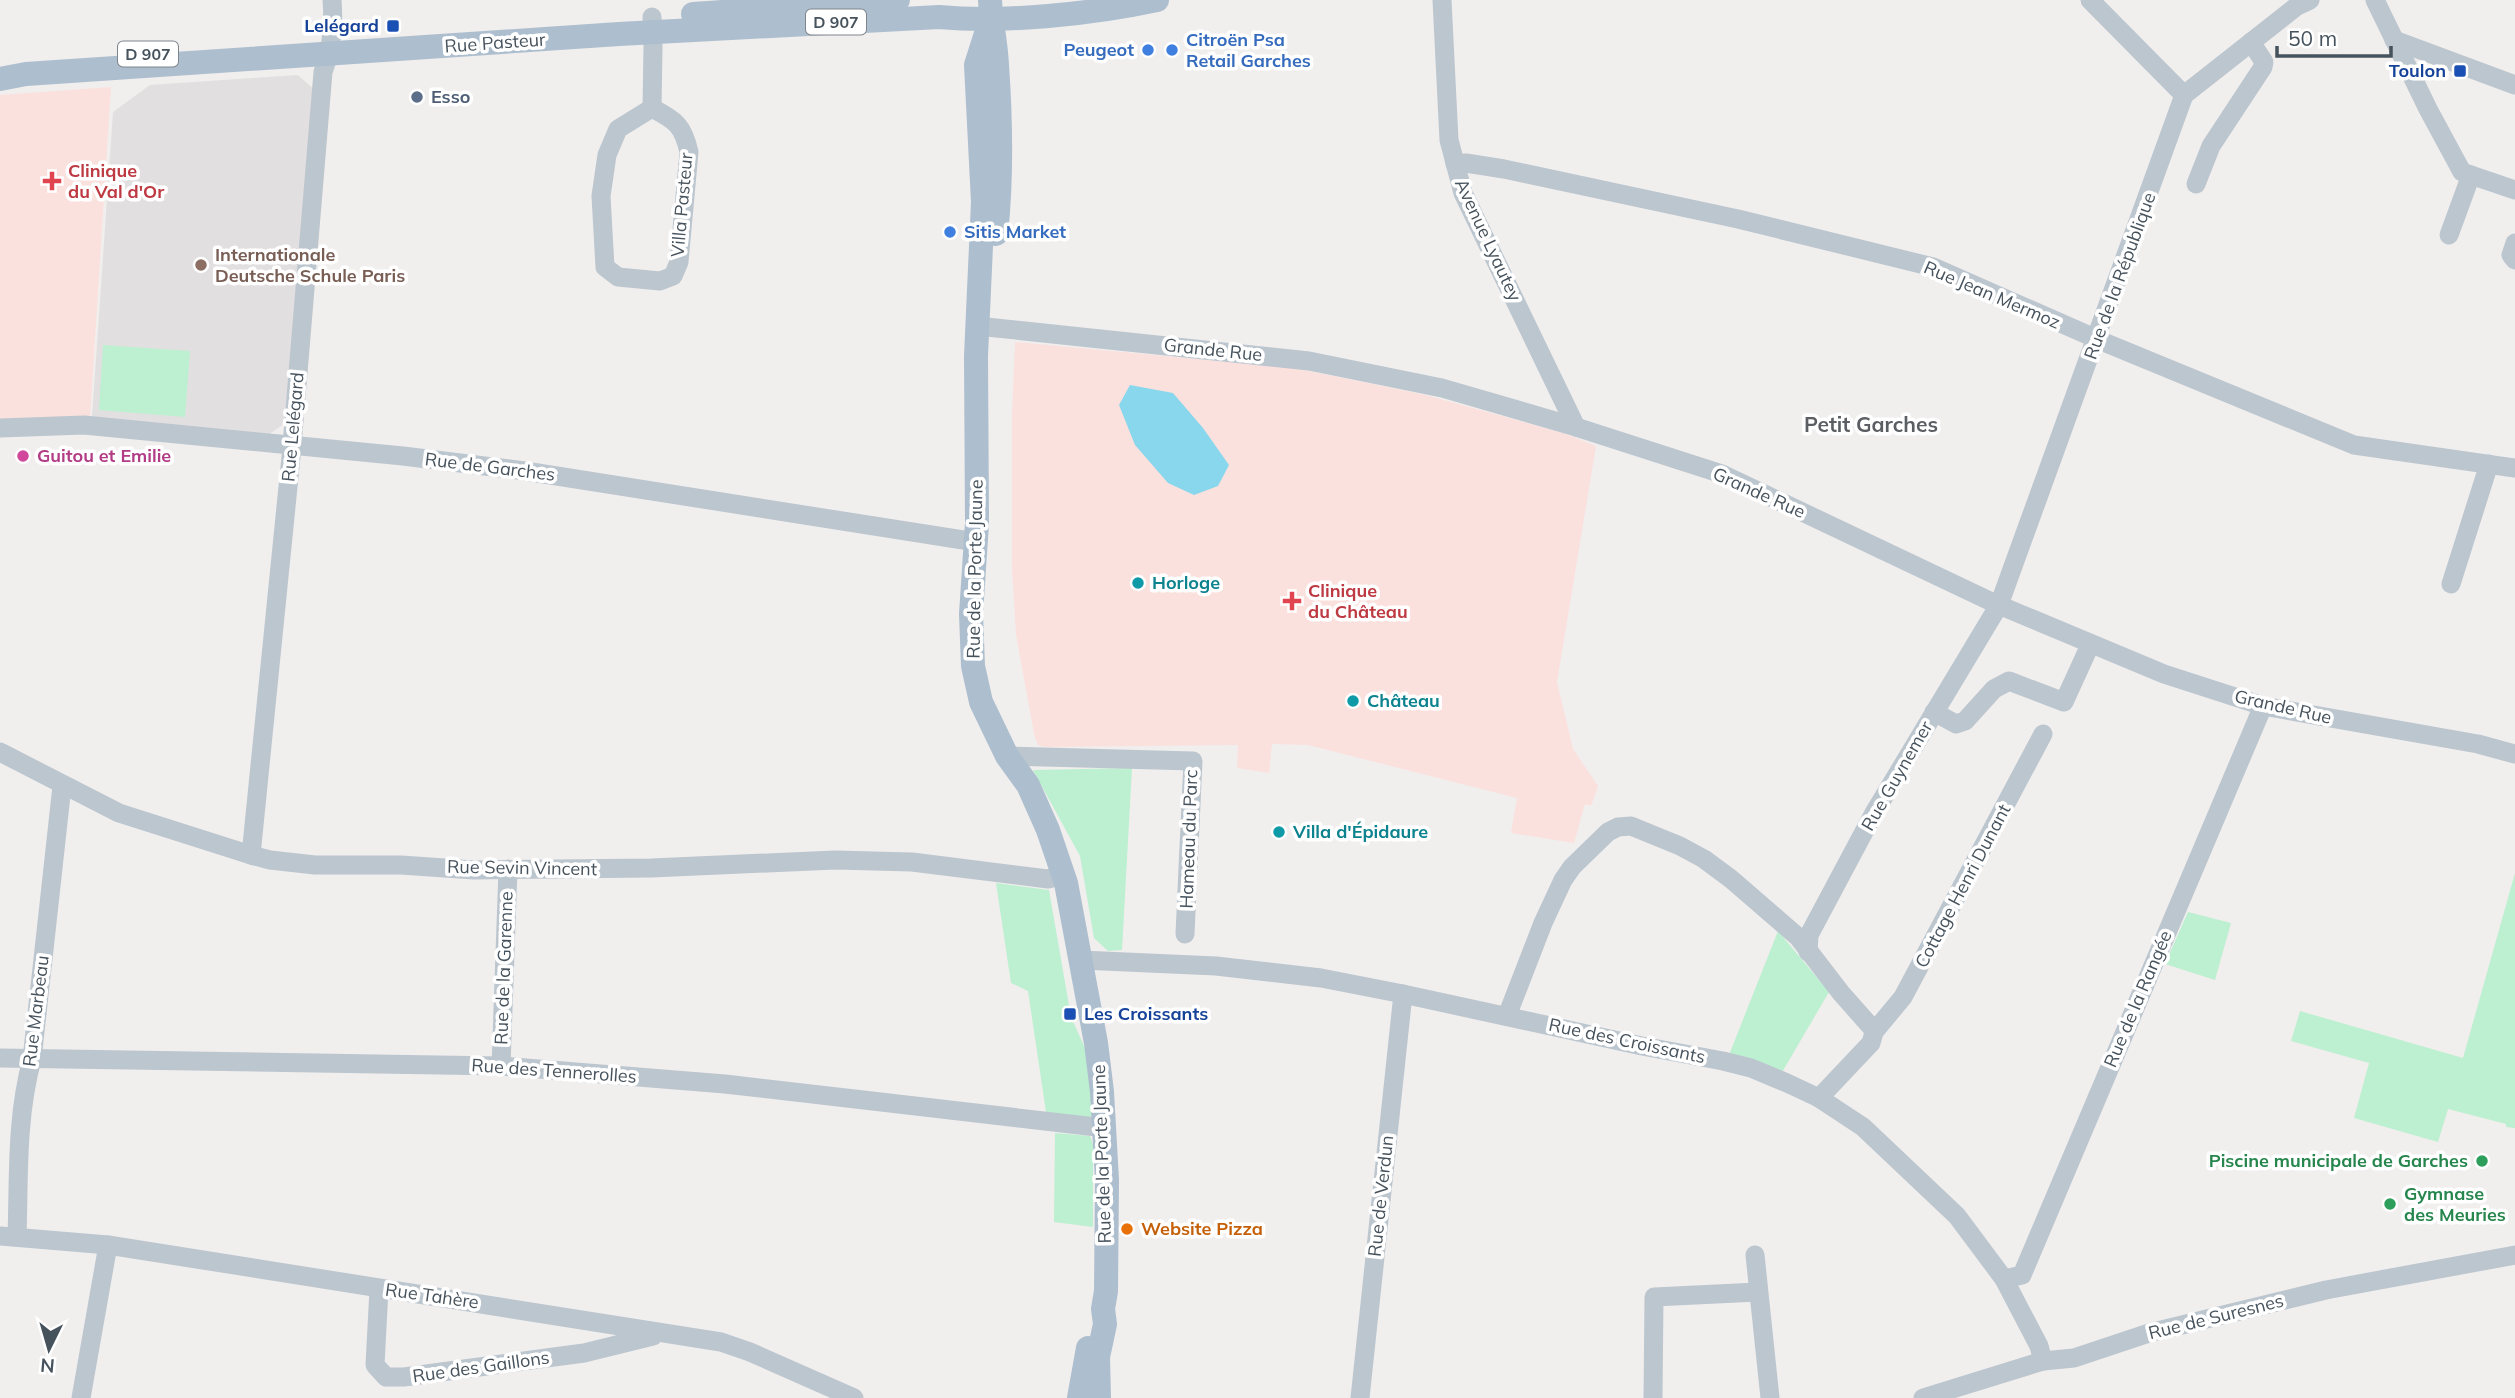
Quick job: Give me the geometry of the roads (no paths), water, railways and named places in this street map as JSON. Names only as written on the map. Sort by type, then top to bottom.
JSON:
[{"type":"main road","name":"Rue Pasteur","points":[[652,25],[799,3],[898,0]]},
{"type":"main road","name":"D 907","points":[[990,9],[1157,0]]},
{"type":"main road","name":"Rue Pasteur","points":[[0,79],[432,36],[652,25],[939,17],[990,9]]},
{"type":"main road","name":"Rue de la Porte Jaune","points":[[990,9],[997,63],[1001,190],[989,275],[977,318],[976,542],[971,625],[973,666],[981,702],[1007,756],[1028,785],[1048,830],[1063,875],[1096,1043],[1105,1128],[1107,1234],[1103,1309],[1105,1324],[1098,1357],[1099,1398]]},
{"type":"main road","name":"Rue Pasteur","points":[[0,63],[330,48]]},
{"type":"main road","name":"Rue de la Porte Jaune","points":[[1079,1398],[1085,1358],[1103,1309]]},
{"type":"street","name":"Rue Lelégard","points":[[251,855],[292,446],[323,72],[334,24],[332,0]]},
{"type":"street","name":"Avenue Lyautey","points":[[1442,0],[1449,140],[1463,193],[1576,427]]},
{"type":"street","points":[[2090,0],[2185,95],[2297,6],[2310,0]]},
{"type":"street","points":[[2375,0],[2467,174],[2515,190]]},
{"type":"street","points":[[652,25],[652,108]]},
{"type":"street","points":[[2394,40],[2515,85]]},
{"type":"street","points":[[2196,184],[2211,146],[2263,67],[2264,62],[2250,42]]},
{"type":"street","name":"Rue de la République","points":[[1999,606],[2185,95]]},
{"type":"street","name":"Villa Pasteur","points":[[652,108],[675,121],[686,136],[689,152],[679,262],[673,276],[660,281],[618,277],[605,267],[601,196],[607,155],[618,129],[652,108]]},
{"type":"street","name":"Rue Jean Mermoz","points":[[1455,164],[1466,163],[1504,169],[1713,214],[1933,267],[2097,339],[2354,445],[2515,468]]},
{"type":"street","points":[[2449,235],[2467,174]]},
{"type":"street","points":[[2515,243],[2511,256],[2515,260]]},
{"type":"street","name":"Grande Rue","points":[[977,318],[1309,361],[1442,388],[1576,427],[1721,474],[1999,606],[2164,674],[2263,706],[2478,744],[2515,754]]},
{"type":"street","name":"Rue de Garches","points":[[0,428],[84,425],[525,471],[976,542]]},
{"type":"street","points":[[2451,584],[2489,464]]},
{"type":"street","name":"Rue Guynemer","points":[[1808,952],[1809,935],[1874,813],[1999,606]]},
{"type":"street","points":[[1934,712],[1956,724],[1965,721],[1994,689],[2008,681],[2064,702],[2090,645]]},
{"type":"street","name":"Rue de la Rangée","points":[[2004,1279],[2022,1275],[2263,706]]},
{"type":"street","name":"Cottage Henri Dunant","points":[[1819,1098],[1871,1043],[1874,1032],[1903,997],[2043,734]]},
{"type":"street","name":"Rue Sevin Vincent","points":[[0,752],[119,813],[270,860],[315,865],[508,869],[651,868],[835,860],[912,862],[1048,879],[1063,875]]},
{"type":"street","name":"Hameau du Parc","points":[[1007,756],[1192,761],[1185,934]]},
{"type":"street","name":"Rue Marbeau","points":[[8,1236],[23,1099],[32,1059],[62,786]]},
{"type":"street","points":[[1507,1016],[1543,923],[1563,880],[1586,852],[1608,832],[1618,827],[1631,826],[1704,859],[1788,927],[1874,1032]]},
{"type":"street","name":"Rue de la Garenne","points":[[501,1066],[508,869]]},
{"type":"street","name":"Rue des Croissants","points":[[1081,960],[1216,966],[1321,978],[1732,1063],[1763,1073],[1819,1098],[1871,1133],[1931,1190],[1970,1232],[2004,1279],[2039,1346],[2043,1361]]},
{"type":"street","name":"Rue de Verdun","points":[[1360,1398],[1403,994]]},
{"type":"street","name":"Rue des Tennerolles","points":[[0,1058],[501,1066],[725,1084],[1105,1128]]},
{"type":"street","name":"Rue Tahère","points":[[8,1236],[108,1245],[721,1342],[854,1398]]},
{"type":"street","points":[[81,1398],[108,1245]]},
{"type":"street","points":[[1755,1255],[1770,1398]]},
{"type":"street","name":"Rue de Suresnes","points":[[1923,1398],[1947,1394],[2043,1361],[2074,1358],[2149,1333],[2326,1290],[2515,1255]]},
{"type":"street","name":"Rue des Gaillons","points":[[379,1289],[375,1365],[386,1377],[404,1377],[574,1354],[665,1334]]},
{"type":"street","points":[[1653,1398],[1654,1297],[1758,1292]]},
{"type":"water","points":[[1130,385],[1173,393],[1203,428],[1229,465],[1218,486],[1194,495],[1168,483],[1135,445],[1119,405]]},
{"type":"place","name":"Lelégard","points":[[393,26]]},
{"type":"place","name":"Peugeot","points":[[1148,50]]},
{"type":"place","name":"Citroën Psa Retail Garches","points":[[1172,50]]},
{"type":"place","name":"Toulon","points":[[2460,71]]},
{"type":"place","name":"Esso","points":[[417,97]]},
{"type":"place","name":"Clinique du Val d'Or","points":[[52,181]]},
{"type":"place","name":"Sitis Market","points":[[950,232]]},
{"type":"place","name":"Internationale Deutsche Schule Paris","points":[[201,265]]},
{"type":"place","name":"Guitou et Emilie","points":[[23,456]]},
{"type":"place","name":"Horloge","points":[[1138,583]]},
{"type":"place","name":"Clinique du Château","points":[[1292,601]]},
{"type":"place","name":"Château","points":[[1353,701]]},
{"type":"place","name":"Villa d'Épidaure","points":[[1279,832]]},
{"type":"place","name":"Les Croissants","points":[[1070,1014]]},
{"type":"place","name":"Piscine municipale de Garches","points":[[2482,1161]]},
{"type":"place","name":"Gymnase des Meuries","points":[[2390,1204]]},
{"type":"place","name":"Website Pizza","points":[[1127,1229]]},
{"type":"district","name":"Petit Garches","points":[[1871,425]]}]
